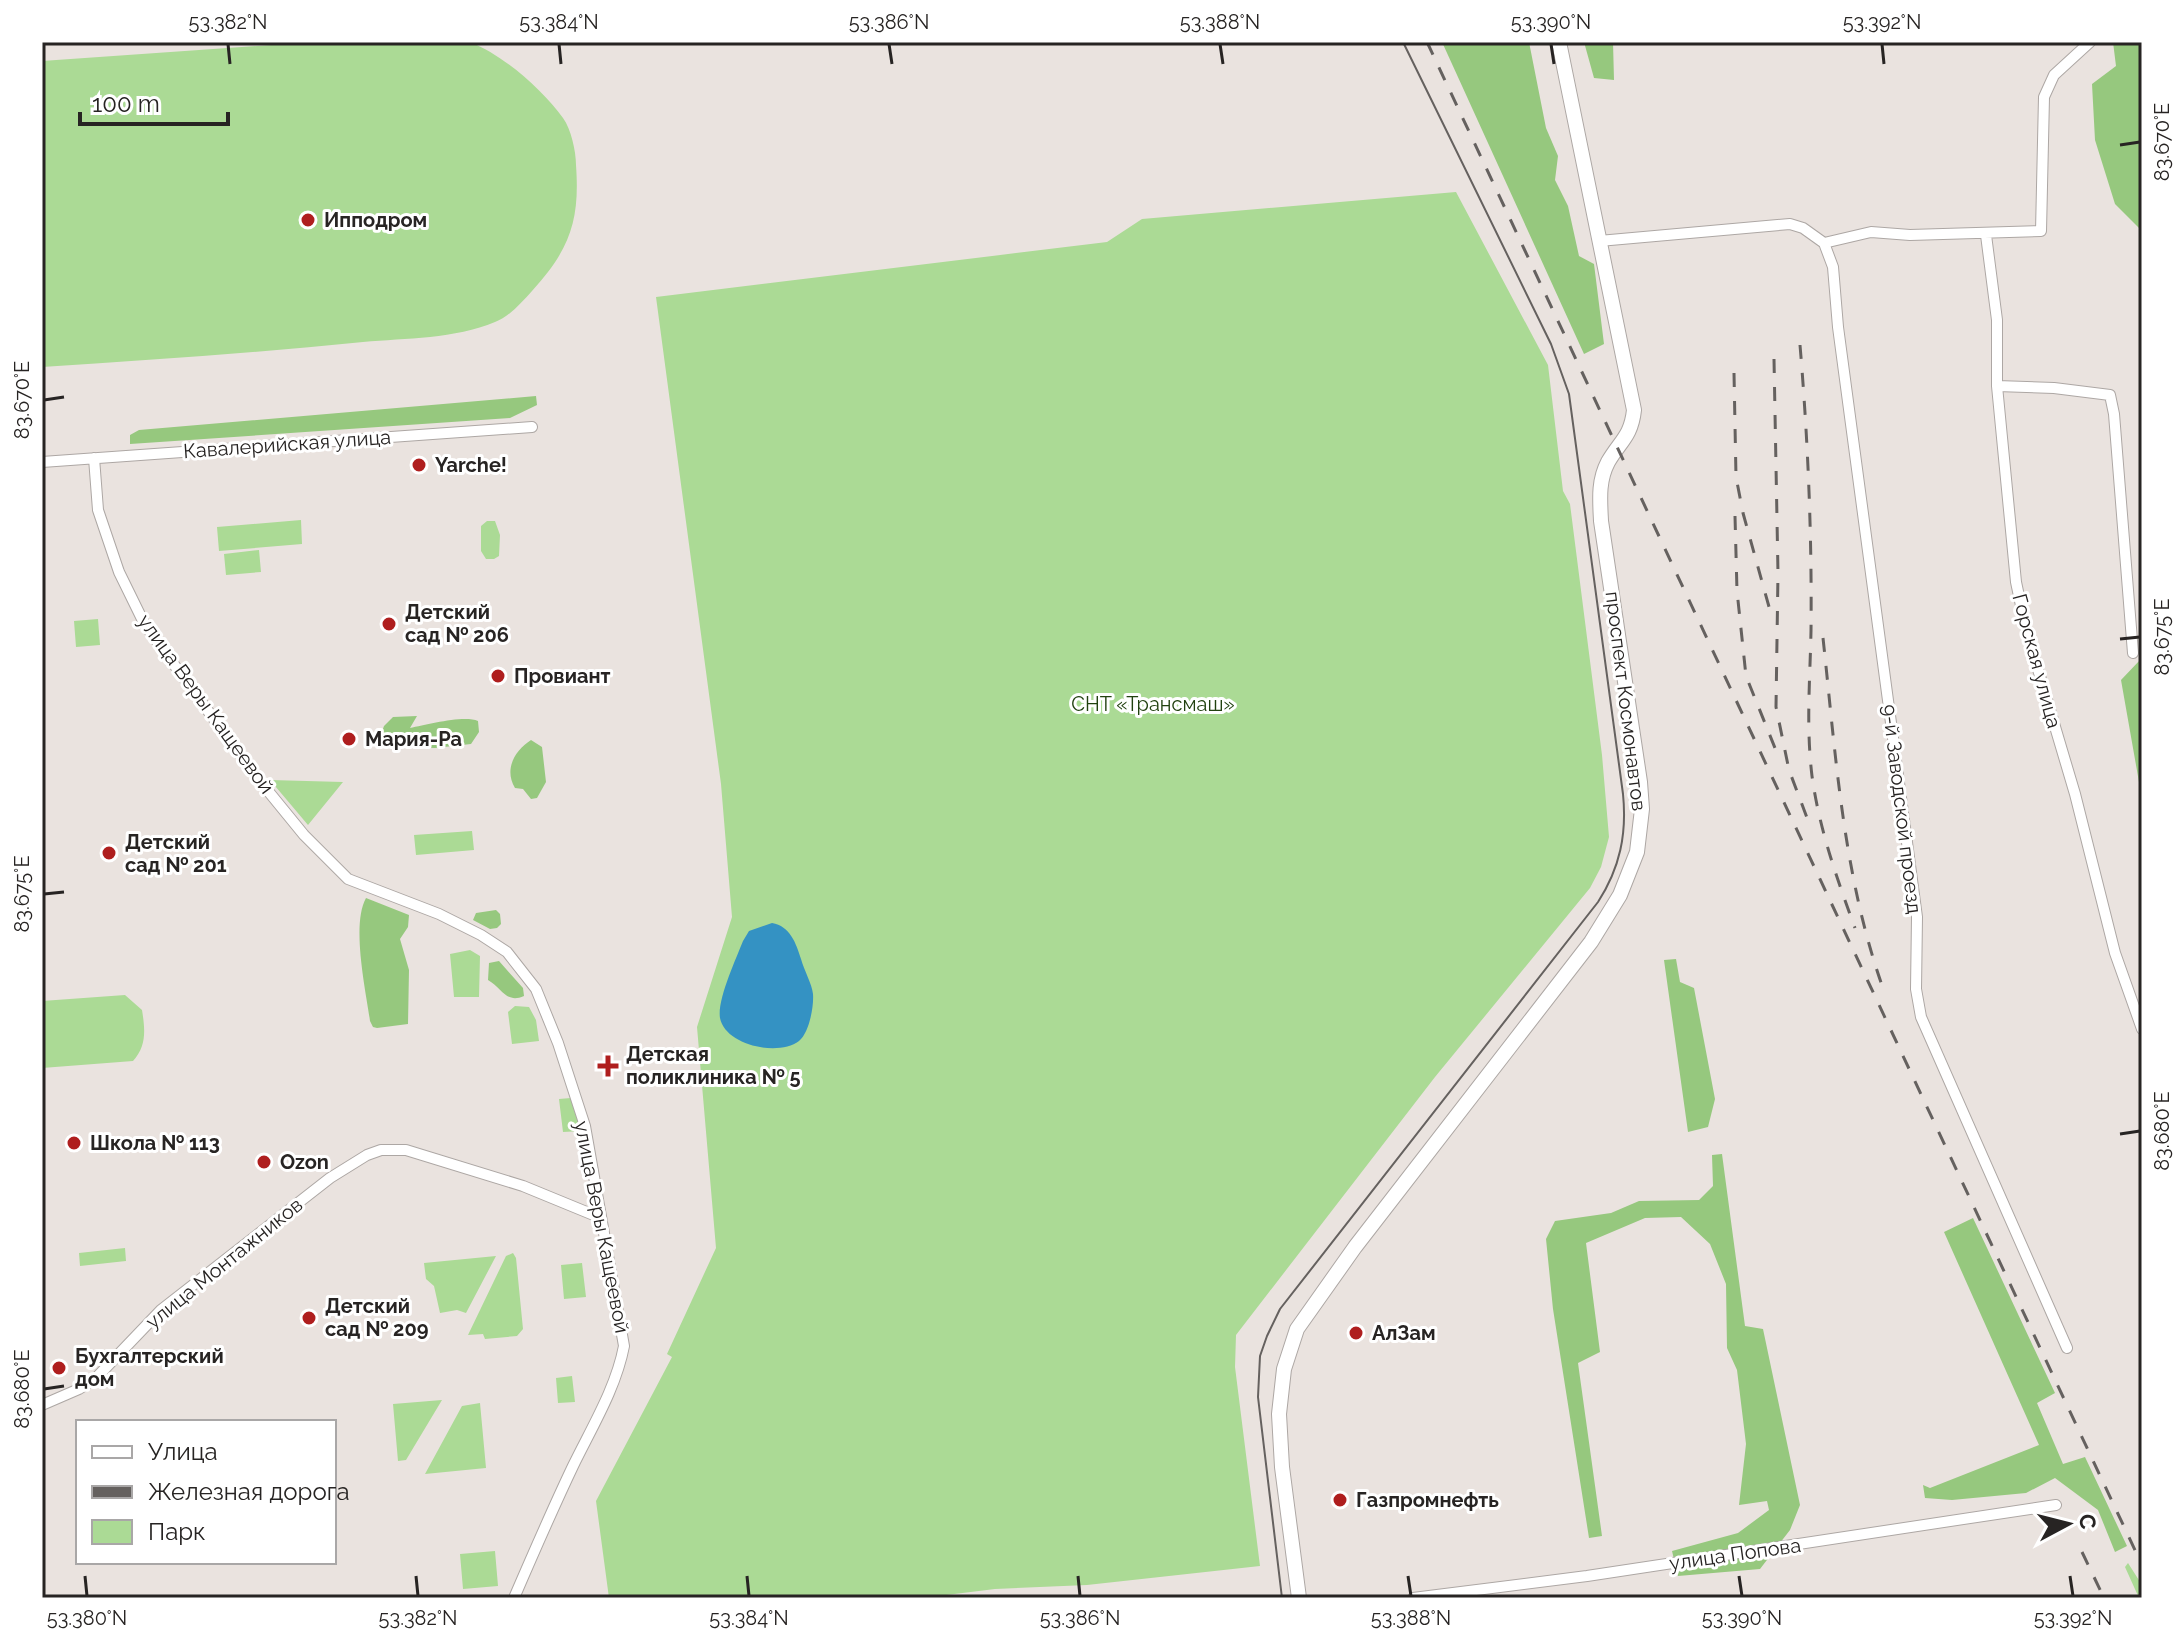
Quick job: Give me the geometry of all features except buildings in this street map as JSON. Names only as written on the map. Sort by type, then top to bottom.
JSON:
[{"type":"main road","name":"проспект Космонавтов","points":[[1299,1598],[1282,1467],[1279,1414],[1284,1369],[1297,1329],[1355,1247],[1591,942],[1620,895],[1637,852],[1642,809],[1640,782],[1599,491],[1609,461],[1627,438],[1634,410],[1559,42]]},
{"type":"street","points":[[1599,241],[1790,224],[1803,228],[1824,243],[1871,232],[1986,235],[2041,231],[2044,97],[2054,75],[2090,42]]},
{"type":"street","name":"Горская улица","points":[[1986,235],[1997,320],[1997,386],[2016,582],[2026,629],[2075,794],[2115,953],[2142,1029]]},
{"type":"street","name":"9-й Заводской проезд","points":[[1824,243],[1833,267],[1840,343],[1917,917],[1916,989],[1921,1017],[2067,1348]]},
{"type":"street","points":[[1997,386],[2054,388],[2110,395],[2133,653]]},
{"type":"street","name":"Кавалерийская улица","points":[[42,462],[532,427]]},
{"type":"street","name":"улица Веры Кащеевой","points":[[94,458],[98,510],[119,572],[145,625],[255,775],[304,835],[348,879],[439,914],[507,952],[536,989],[558,1043],[585,1126],[624,1346],[620,1366],[514,1598]]},
{"type":"street","name":"улица Монтажников","points":[[42,1405],[95,1379],[161,1310],[330,1178],[381,1150],[406,1150],[523,1186],[601,1218]]},
{"type":"street","name":"улица Попова","points":[[1413,1598],[1587,1576],[2056,1505]]},
{"type":"green space","name":"Ипподром","points":[[313,42],[470,42],[508,64],[544,96],[563,118],[571,134],[577,185],[570,233],[545,276],[520,304],[500,320],[464,332],[243,353],[42,367],[42,61]]},
{"type":"green space","points":[[1442,42],[1529,42],[1546,128],[1558,156],[1555,180],[1568,206],[1579,256],[1594,264],[1604,344],[1584,354]]},
{"type":"green space","points":[[1584,42],[1613,42],[1614,80],[1594,78]]},
{"type":"green space","points":[[2113,42],[2142,42],[2142,231],[2115,204],[2095,140],[2092,84],[2116,66]]},
{"type":"green space","name":"СНТ «Трансмаш»","points":[[1456,192],[1548,365],[1563,491],[1570,504],[1602,755],[1609,837],[1601,867],[1590,888],[1435,1077],[1236,1335],[1235,1367],[1260,1566],[1087,1585],[995,1589],[922,1598],[609,1598],[596,1501],[672,1357],[667,1354],[716,1248],[697,1027],[732,917],[721,784],[656,297],[1107,242],[1142,219]]},
{"type":"green space","points":[[536,396],[537,405],[510,418],[130,444],[130,435],[139,430]]},
{"type":"green space","points":[[301,520],[302,544],[219,551],[217,527]]},
{"type":"green space","points":[[487,521],[495,521],[500,535],[499,556],[494,559],[486,559],[481,551],[481,526]]},
{"type":"green space","points":[[259,550],[261,572],[226,575],[224,554]]},
{"type":"green space","points":[[98,619],[100,645],[76,647],[74,621]]},
{"type":"green space","points":[[2142,660],[2142,799],[2121,680]]},
{"type":"green space","points":[[417,716],[410,728],[471,719],[478,721],[479,732],[471,744],[435,748],[401,747],[381,734],[393,717]]},
{"type":"green space","points":[[531,740],[542,747],[546,782],[537,798],[531,799],[523,789],[515,788],[510,774],[512,761]]},
{"type":"green space","points":[[270,780],[343,782],[308,825]]},
{"type":"green space","points":[[472,831],[474,850],[416,855],[414,835]]},
{"type":"green space","points":[[366,898],[409,915],[408,927],[400,939],[409,970],[408,1024],[377,1028],[370,1021],[360,941]]},
{"type":"green space","points":[[496,910],[500,914],[501,924],[497,928],[490,929],[473,920],[476,913]]},
{"type":"green space","points":[[470,950],[480,956],[479,997],[454,997],[450,954]]},
{"type":"green space","points":[[1676,959],[1680,982],[1694,988],[1715,1099],[1708,1127],[1688,1132],[1664,960]]},
{"type":"green space","points":[[499,961],[523,988],[524,996],[508,997],[488,980],[489,963]]},
{"type":"green space","points":[[125,995],[142,1010],[143,1017],[143,1043],[133,1061],[42,1068],[42,1001]]},
{"type":"green space","points":[[515,1006],[529,1007],[536,1020],[539,1041],[512,1044],[508,1012]]},
{"type":"green space","points":[[571,1098],[581,1131],[563,1132],[559,1099]]},
{"type":"green space","points":[[1722,1154],[1745,1326],[1763,1329],[1800,1505],[1790,1530],[1760,1569],[1678,1576],[1672,1551],[1738,1533],[1769,1510],[1767,1501],[1739,1505],[1746,1444],[1737,1370],[1727,1348],[1726,1284],[1710,1244],[1681,1217],[1645,1218],[1586,1243],[1600,1352],[1578,1363],[1602,1536],[1589,1538],[1553,1309],[1546,1239],[1555,1221],[1611,1213],[1639,1201],[1699,1200],[1713,1186],[1712,1155]]},
{"type":"green space","points":[[1973,1218],[2055,1393],[2037,1403],[2063,1464],[2085,1457],[2127,1546],[2115,1552],[2098,1510],[2055,1478],[2026,1493],[1952,1500],[1925,1498],[1923,1485],[1930,1488],[2039,1445],[1944,1232]]},
{"type":"green space","points":[[125,1248],[126,1261],[80,1266],[79,1253]]},
{"type":"green space","points":[[513,1253],[523,1329],[517,1336],[485,1339],[483,1334],[468,1335],[506,1256]]},
{"type":"green space","points":[[496,1256],[466,1313],[457,1310],[440,1313],[434,1286],[426,1279],[424,1263]]},
{"type":"green space","points":[[582,1263],[586,1297],[564,1299],[561,1265]]},
{"type":"green space","points":[[572,1376],[575,1402],[558,1403],[556,1378]]},
{"type":"green space","points":[[442,1400],[406,1460],[398,1461],[393,1404]]},
{"type":"green space","points":[[480,1403],[486,1468],[425,1474],[462,1406]]},
{"type":"green space","points":[[495,1551],[498,1586],[463,1589],[460,1554]]},
{"type":"green space","points":[[2128,1563],[2142,1585],[2142,1598],[2139,1598],[2125,1567]]},
{"type":"water","points":[[772,923],[783,928],[797,947],[811,986],[813,1006],[806,1032],[799,1041],[790,1046],[766,1048],[754,1046],[732,1035],[724,1027],[720,1010],[724,990],[743,941],[749,931]]},
{"type":"tram line","points":[[1282,1598],[1258,1397],[1260,1356],[1267,1336],[1280,1309],[1598,902],[1612,876],[1623,837],[1623,794],[1569,394],[1551,344],[1403,42]]},
{"type":"railway","points":[[1427,42],[2142,1565]]},
{"type":"railway","points":[[1800,345],[1810,524],[1810,757],[1824,834],[1855,928]]},
{"type":"railway","points":[[1774,359],[1778,573],[1776,707],[1789,770],[1809,823]]},
{"type":"railway","points":[[1734,373],[1736,477],[1771,614]]},
{"type":"railway","points":[[1735,516],[1737,591],[1746,676],[1777,753]]},
{"type":"railway","points":[[1823,638],[1850,861],[1870,948],[1884,991]]},
{"type":"railway","points":[[2082,1552],[2104,1598]]},
{"type":"place","name":"Ипподром","points":[[308,220]]},
{"type":"place","name":"Yarche!","points":[[419,465]]},
{"type":"place","name":"Детский сад № 206","points":[[389,624]]},
{"type":"place","name":"Провиант","points":[[498,676]]},
{"type":"place","name":"Мария-Ра","points":[[349,739]]},
{"type":"place","name":"Детский сад № 201","points":[[109,853]]},
{"type":"place","name":"Детская поликлиника № 5","points":[[608,1066]]},
{"type":"place","name":"Школа № 113","points":[[74,1143]]},
{"type":"place","name":"Ozon","points":[[264,1162]]},
{"type":"place","name":"Детский сад № 209","points":[[309,1318]]},
{"type":"place","name":"АлЗам","points":[[1356,1333]]},
{"type":"place","name":"Бухгалтерский дом","points":[[59,1368]]},
{"type":"place","name":"Газпромнефть","points":[[1340,1500]]}]
